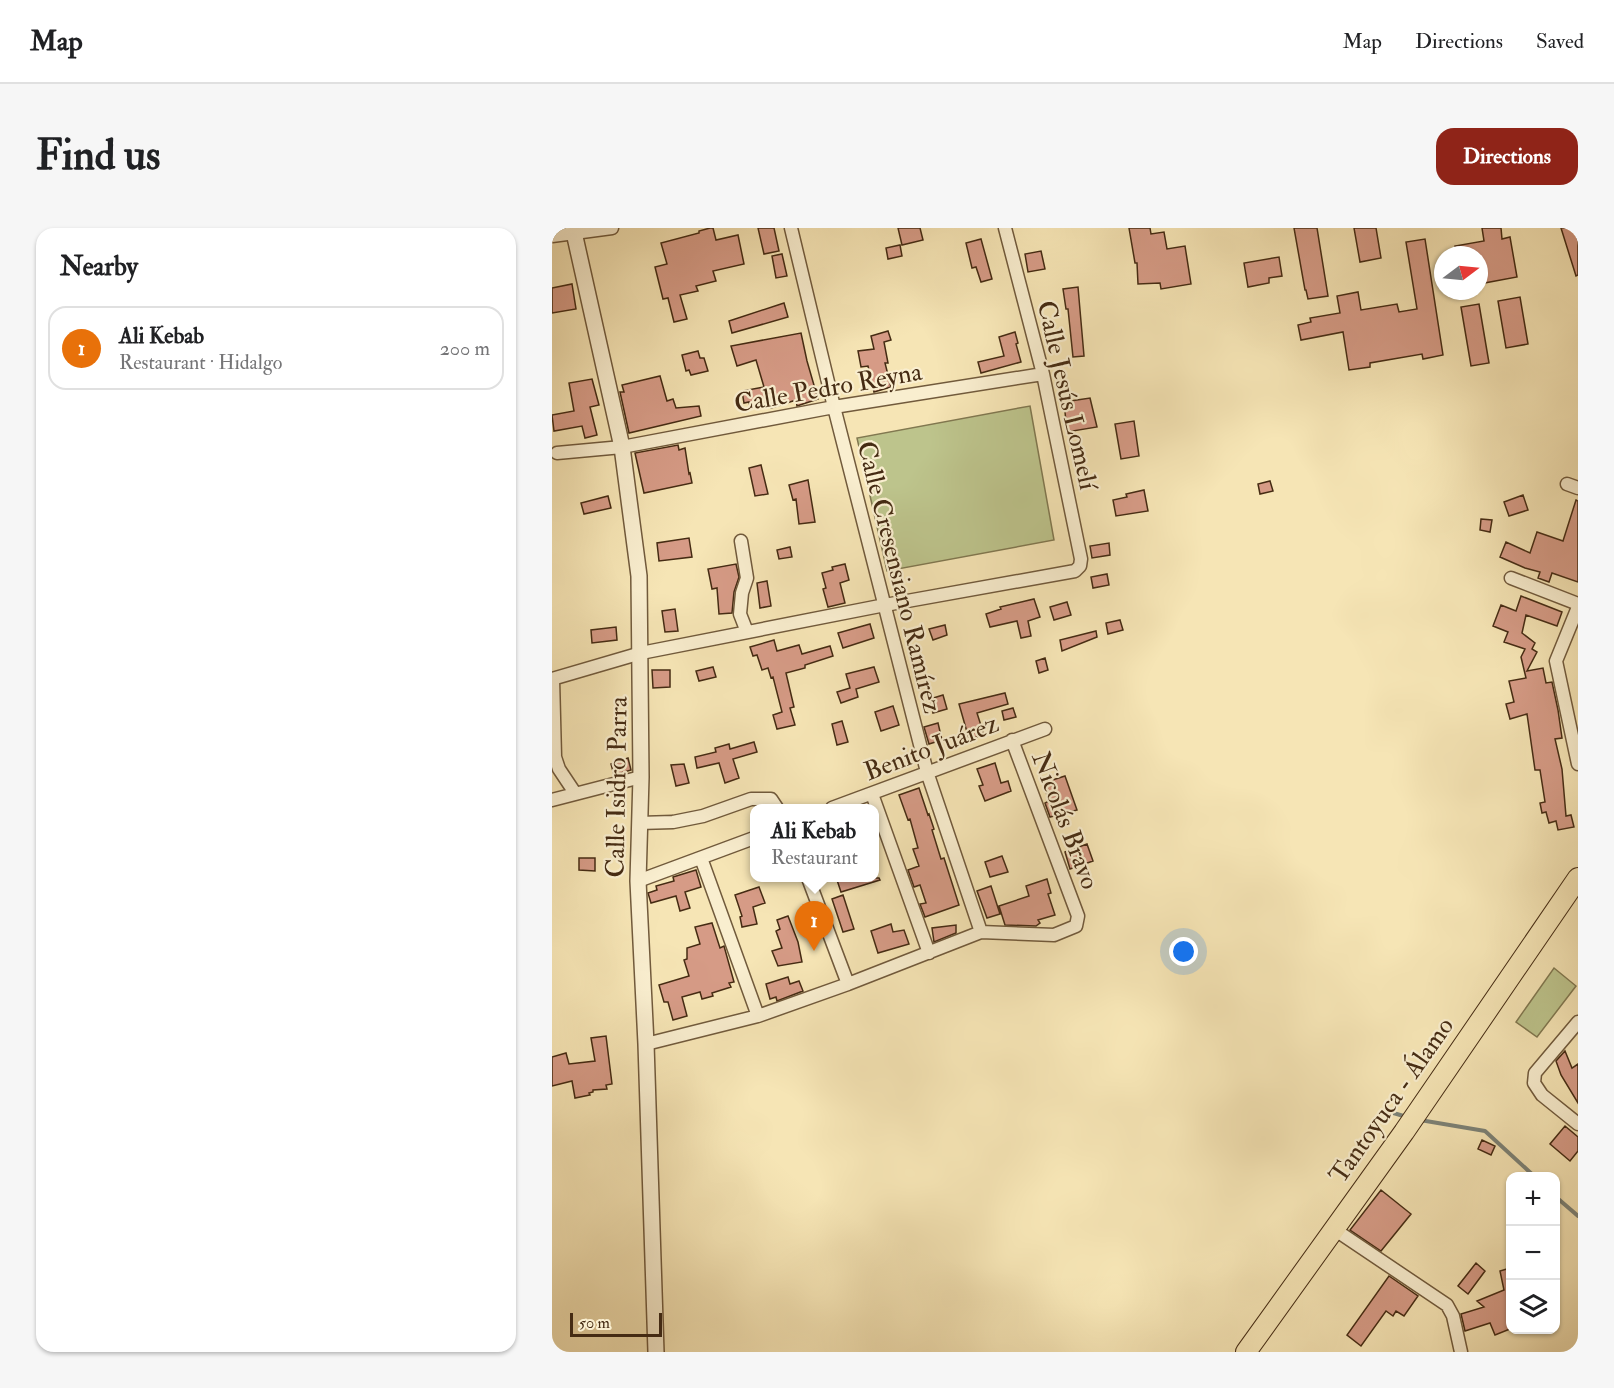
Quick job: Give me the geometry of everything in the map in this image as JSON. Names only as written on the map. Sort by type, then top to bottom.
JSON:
[{"type":"main road","name":"Tantoyuca - Álamo","points":[[1246,1352],[1404,1132],[1578,878]]},
{"type":"street","points":[[552,236],[574,231],[612,228]]},
{"type":"street","name":"Calle Cresensiano Ramírez","points":[[791,228],[927,772],[981,932]]},
{"type":"street","name":"Calle Jesús Lomelí","points":[[885,605],[1075,572],[1080,566],[1081,559],[1043,374],[1005,228]]},
{"type":"street","name":"Calle Isidro Parra","points":[[574,231],[622,447],[639,576],[642,777],[638,881],[656,1352]]},
{"type":"street","name":"Calle Pedro Reyna","points":[[557,453],[622,447],[834,407],[1043,374]]},
{"type":"street","points":[[741,541],[747,578],[742,593],[741,614],[747,632]]},
{"type":"street","points":[[1511,578],[1578,605],[1556,661],[1578,764]]},
{"type":"street","points":[[574,793],[559,769],[555,757],[552,679],[641,653],[885,605]]},
{"type":"street","name":"Benito Juárez","points":[[843,804],[1045,729]]},
{"type":"street","name":"Nicolás Bravo","points":[[981,932],[1054,935],[1076,926],[1078,916],[1012,740]]},
{"type":"street","points":[[552,800],[642,777]]},
{"type":"street","points":[[872,794],[876,804]]},
{"type":"street","points":[[639,823],[673,822],[703,816],[751,799],[771,799],[774,804]]},
{"type":"street","points":[[879,814],[929,953]]},
{"type":"street","points":[[638,881],[750,840]]},
{"type":"street","points":[[701,858],[758,1016]]},
{"type":"street","points":[[810,882],[848,984]]},
{"type":"street","points":[[646,1044],[758,1016],[981,932]]},
{"type":"street","points":[[1578,1022],[1535,1073],[1534,1083],[1542,1095],[1578,1124]]},
{"type":"street","points":[[1334,1229],[1447,1305],[1453,1316],[1461,1352]]},
{"type":"green space","points":[[1030,406],[1054,540],[887,571],[857,438]]},
{"type":"green space","points":[[1554,968],[1576,986],[1537,1037],[1516,1022]]},
{"type":"building","points":[[713,228],[716,240],[738,235],[744,264],[713,271],[716,281],[696,286],[698,291],[680,295],[687,319],[674,322],[668,298],[663,299],[655,267],[667,264],[661,243]]},
{"type":"building","points":[[758,228],[774,228],[779,251],[764,254]]},
{"type":"building","points":[[898,228],[920,228],[923,240],[902,245]]},
{"type":"building","points":[[1129,228],[1150,228],[1151,234],[1164,232],[1167,249],[1185,246],[1191,284],[1161,289],[1160,283],[1138,284],[1137,263],[1135,263]]},
{"type":"building","points":[[1294,228],[1317,228],[1328,296],[1308,299]]},
{"type":"building","points":[[1354,228],[1376,228],[1381,258],[1360,262]]},
{"type":"building","points":[[1482,228],[1501,228],[1502,239],[1510,237],[1517,277],[1488,282],[1488,246],[1455,246],[1484,241]]},
{"type":"building","points":[[1561,228],[1574,228],[1578,241],[1578,275],[1576,276]]},
{"type":"building","points":[[981,239],[992,279],[981,282],[976,267],[972,268],[966,243]]},
{"type":"building","points":[[1425,239],[1443,355],[1423,359],[1422,354],[1370,363],[1370,367],[1349,370],[1343,332],[1301,340],[1298,325],[1311,322],[1310,318],[1340,313],[1337,296],[1358,292],[1361,310],[1397,304],[1399,312],[1417,309],[1406,242]]},
{"type":"building","points":[[900,245],[902,256],[888,259],[886,248]]},
{"type":"building","points":[[1041,251],[1045,269],[1028,272],[1025,254]]},
{"type":"building","points":[[782,254],[787,276],[776,278],[772,256]]},
{"type":"building","points":[[1279,257],[1282,276],[1269,278],[1269,283],[1248,287],[1244,263]]},
{"type":"building","points":[[572,284],[576,309],[552,313],[552,288]]},
{"type":"building","points":[[1078,287],[1084,356],[1073,357],[1068,309],[1066,309],[1063,289]]},
{"type":"building","points":[[1520,297],[1528,344],[1506,348],[1498,301]]},
{"type":"building","points":[[784,303],[788,317],[732,333],[729,321]]},
{"type":"building","points":[[1479,304],[1489,363],[1471,366],[1461,307]]},
{"type":"building","points":[[888,331],[891,340],[884,342],[888,363],[885,363],[891,387],[874,392],[868,366],[861,367],[858,351],[874,349],[871,336]]},
{"type":"building","points":[[1015,332],[1021,362],[981,373],[978,362],[1004,356],[999,337]]},
{"type":"building","points":[[801,333],[818,399],[797,406],[796,400],[771,408],[769,403],[750,406],[749,402],[744,403],[742,391],[764,387],[756,360],[737,366],[731,346]]},
{"type":"building","points":[[698,351],[700,358],[704,358],[708,371],[691,375],[689,370],[686,371],[682,355]]},
{"type":"building","points":[[660,376],[667,401],[673,399],[676,408],[699,406],[701,416],[629,433],[620,392],[624,392],[622,385]]},
{"type":"building","points":[[592,379],[599,405],[590,407],[597,435],[585,438],[582,426],[554,431],[552,415],[574,411],[569,383]]},
{"type":"building","points":[[1090,398],[1097,427],[1067,432],[1064,402]]},
{"type":"building","points":[[1134,421],[1139,456],[1121,459],[1115,424]]},
{"type":"building","points":[[678,445],[679,450],[685,448],[692,483],[644,493],[635,453]]},
{"type":"building","points":[[761,465],[768,494],[755,496],[749,468]]},
{"type":"building","points":[[808,480],[815,522],[799,524],[796,499],[793,500],[789,485]]},
{"type":"building","points":[[1270,481],[1273,491],[1260,494],[1258,484]]},
{"type":"building","points":[[1144,490],[1148,511],[1116,516],[1113,500]]},
{"type":"building","points":[[1523,495],[1528,510],[1509,516],[1504,502]]},
{"type":"building","points":[[608,496],[611,508],[584,514],[581,503]]},
{"type":"building","points":[[1576,500],[1578,501],[1578,582],[1552,573],[1549,582],[1538,578],[1540,572],[1500,557],[1506,542],[1530,553],[1537,532],[1563,541]]},
{"type":"building","points":[[1481,519],[1492,520],[1490,532],[1480,530]]},
{"type":"building","points":[[689,538],[692,557],[659,561],[657,543]]},
{"type":"building","points":[[1109,543],[1110,555],[1092,558],[1090,546]]},
{"type":"building","points":[[790,547],[792,557],[779,559],[777,550]]},
{"type":"building","points":[[736,564],[739,577],[734,592],[732,613],[719,614],[717,588],[712,589],[708,569]]},
{"type":"building","points":[[845,564],[849,580],[840,583],[845,603],[828,607],[822,573],[833,570],[832,567]]},
{"type":"building","points":[[1107,574],[1109,585],[1093,588],[1091,577]]},
{"type":"building","points":[[767,581],[771,606],[760,608],[757,583]]},
{"type":"building","points":[[1521,596],[1562,612],[1557,626],[1526,615],[1522,633],[1535,643],[1532,649],[1537,652],[1527,671],[1543,668],[1546,683],[1552,682],[1562,738],[1555,739],[1562,769],[1566,816],[1571,815],[1574,827],[1558,830],[1556,821],[1549,823],[1546,812],[1542,813],[1540,803],[1545,802],[1540,770],[1535,770],[1527,714],[1510,719],[1506,704],[1514,702],[1509,681],[1526,678],[1521,657],[1525,649],[1504,642],[1508,632],[1493,626],[1501,605],[1516,611]]},
{"type":"building","points":[[1034,599],[1040,617],[1028,621],[1031,636],[1021,638],[1017,621],[990,627],[986,614],[1001,609],[1000,607]]},
{"type":"building","points":[[1067,602],[1071,615],[1054,620],[1050,607]]},
{"type":"building","points":[[675,609],[678,631],[665,632],[662,611]]},
{"type":"building","points":[[1120,620],[1123,630],[1108,634],[1106,623]]},
{"type":"building","points":[[870,624],[874,638],[843,648],[838,633]]},
{"type":"building","points":[[945,625],[947,635],[933,640],[929,629]]},
{"type":"building","points":[[616,627],[617,640],[592,643],[591,630]]},
{"type":"building","points":[[1096,631],[1097,637],[1062,651],[1060,640]]},
{"type":"building","points":[[774,640],[777,651],[799,645],[802,654],[830,646],[833,656],[786,673],[794,707],[790,708],[795,725],[777,729],[773,715],[782,712],[773,677],[771,678],[768,668],[762,670],[757,655],[753,656],[750,647]]},
{"type":"building","points":[[1045,658],[1048,670],[1039,673],[1036,661]]},
{"type":"building","points":[[713,667],[716,677],[699,681],[696,671]]},
{"type":"building","points":[[874,667],[879,682],[856,689],[858,697],[841,703],[837,692],[850,688],[846,674]]},
{"type":"building","points":[[652,670],[670,670],[670,687],[653,688]]},
{"type":"building","points":[[1005,693],[1008,704],[977,713],[984,735],[969,739],[959,704]]},
{"type":"building","points":[[943,695],[947,709],[933,713],[930,699]]},
{"type":"building","points":[[893,706],[899,725],[881,731],[875,712]]},
{"type":"building","points":[[1013,708],[1016,717],[1004,720],[1002,711]]},
{"type":"building","points":[[842,721],[848,742],[837,745],[832,724]]},
{"type":"building","points":[[938,723],[942,740],[929,744],[924,727]]},
{"type":"building","points":[[754,742],[757,752],[733,759],[739,778],[725,783],[719,763],[697,768],[695,757],[716,752],[715,748],[729,744],[730,749]]},
{"type":"building","points":[[628,758],[631,770],[614,775],[611,764]]},
{"type":"building","points":[[995,763],[1001,783],[1008,781],[1011,791],[985,801],[979,786],[983,785],[977,769]]},
{"type":"building","points":[[684,764],[689,783],[676,786],[671,765]]},
{"type":"building","points":[[1065,776],[1077,810],[1050,817],[1045,803],[1049,801],[1043,783]]},
{"type":"building","points":[[919,788],[934,829],[932,830],[941,859],[944,858],[959,905],[925,917],[920,904],[926,903],[920,885],[914,887],[908,870],[919,866],[913,849],[918,848],[910,819],[908,820],[899,795]]},
{"type":"building","points":[[1087,844],[1093,861],[1070,869],[1065,852]]},
{"type":"building","points":[[1002,856],[1008,872],[990,877],[985,862]]},
{"type":"building","points":[[579,858],[595,858],[595,871],[579,870]]},
{"type":"building","points":[[696,870],[701,887],[685,892],[690,908],[680,911],[676,896],[651,903],[648,893],[657,890],[656,886],[674,881],[673,877]]},
{"type":"building","points":[[1047,879],[1051,893],[1048,894],[1055,915],[1038,920],[1040,923],[1036,926],[1005,925],[999,906],[1029,896],[1026,886]]},
{"type":"building","points":[[838,882],[874,882],[841,892]]},
{"type":"building","points":[[991,886],[1000,914],[987,918],[977,891]]},
{"type":"building","points":[[759,887],[765,903],[753,907],[757,924],[742,927],[740,917],[742,916],[735,895]]},
{"type":"building","points":[[843,895],[854,929],[843,932],[832,899]]},
{"type":"building","points":[[788,916],[798,942],[802,962],[778,966],[772,951],[782,948],[776,931],[780,929],[777,920]]},
{"type":"building","points":[[712,923],[720,948],[724,946],[734,982],[729,983],[731,987],[712,993],[713,996],[702,999],[700,992],[682,997],[687,1016],[673,1020],[668,1002],[664,1002],[659,985],[689,976],[684,960],[687,959],[687,948],[700,944],[695,927]]},
{"type":"building","points":[[891,924],[893,932],[904,930],[909,944],[878,953],[871,931]]},
{"type":"building","points":[[956,925],[956,933],[934,942],[932,928]]},
{"type":"building","points":[[788,977],[790,984],[799,981],[803,991],[777,1001],[776,997],[770,999],[766,984]]},
{"type":"building","points":[[606,1036],[612,1084],[606,1085],[607,1089],[593,1090],[589,1093],[590,1095],[575,1098],[572,1081],[552,1086],[552,1057],[566,1053],[569,1064],[595,1061],[591,1038]]},
{"type":"building","points":[[1565,1051],[1572,1068],[1578,1064],[1578,1103],[1561,1075],[1556,1061]]},
{"type":"building","points":[[1565,1126],[1578,1137],[1578,1151],[1570,1161],[1550,1144]]},
{"type":"building","points":[[1482,1140],[1495,1146],[1491,1155],[1478,1149]]},
{"type":"building","points":[[1381,1190],[1411,1214],[1381,1251],[1350,1230]]},
{"type":"building","points":[[1476,1263],[1485,1271],[1468,1294],[1458,1286]]},
{"type":"building","points":[[1506,1269],[1506,1331],[1495,1335],[1490,1323],[1465,1331],[1461,1314],[1484,1307],[1477,1301],[1504,1290],[1500,1271]]},
{"type":"building","points":[[1389,1276],[1418,1296],[1404,1316],[1396,1311],[1393,1316],[1386,1311],[1361,1346],[1347,1335]]},
{"type":"waterway","points":[[1390,1112],[1407,1117]]},
{"type":"waterway","points":[[1420,1120],[1485,1131],[1530,1172]]},
{"type":"waterway","points":[[1560,1200],[1578,1216]]},
{"type":"place","name":"Ali Kebab","points":[[814,951]]}]
